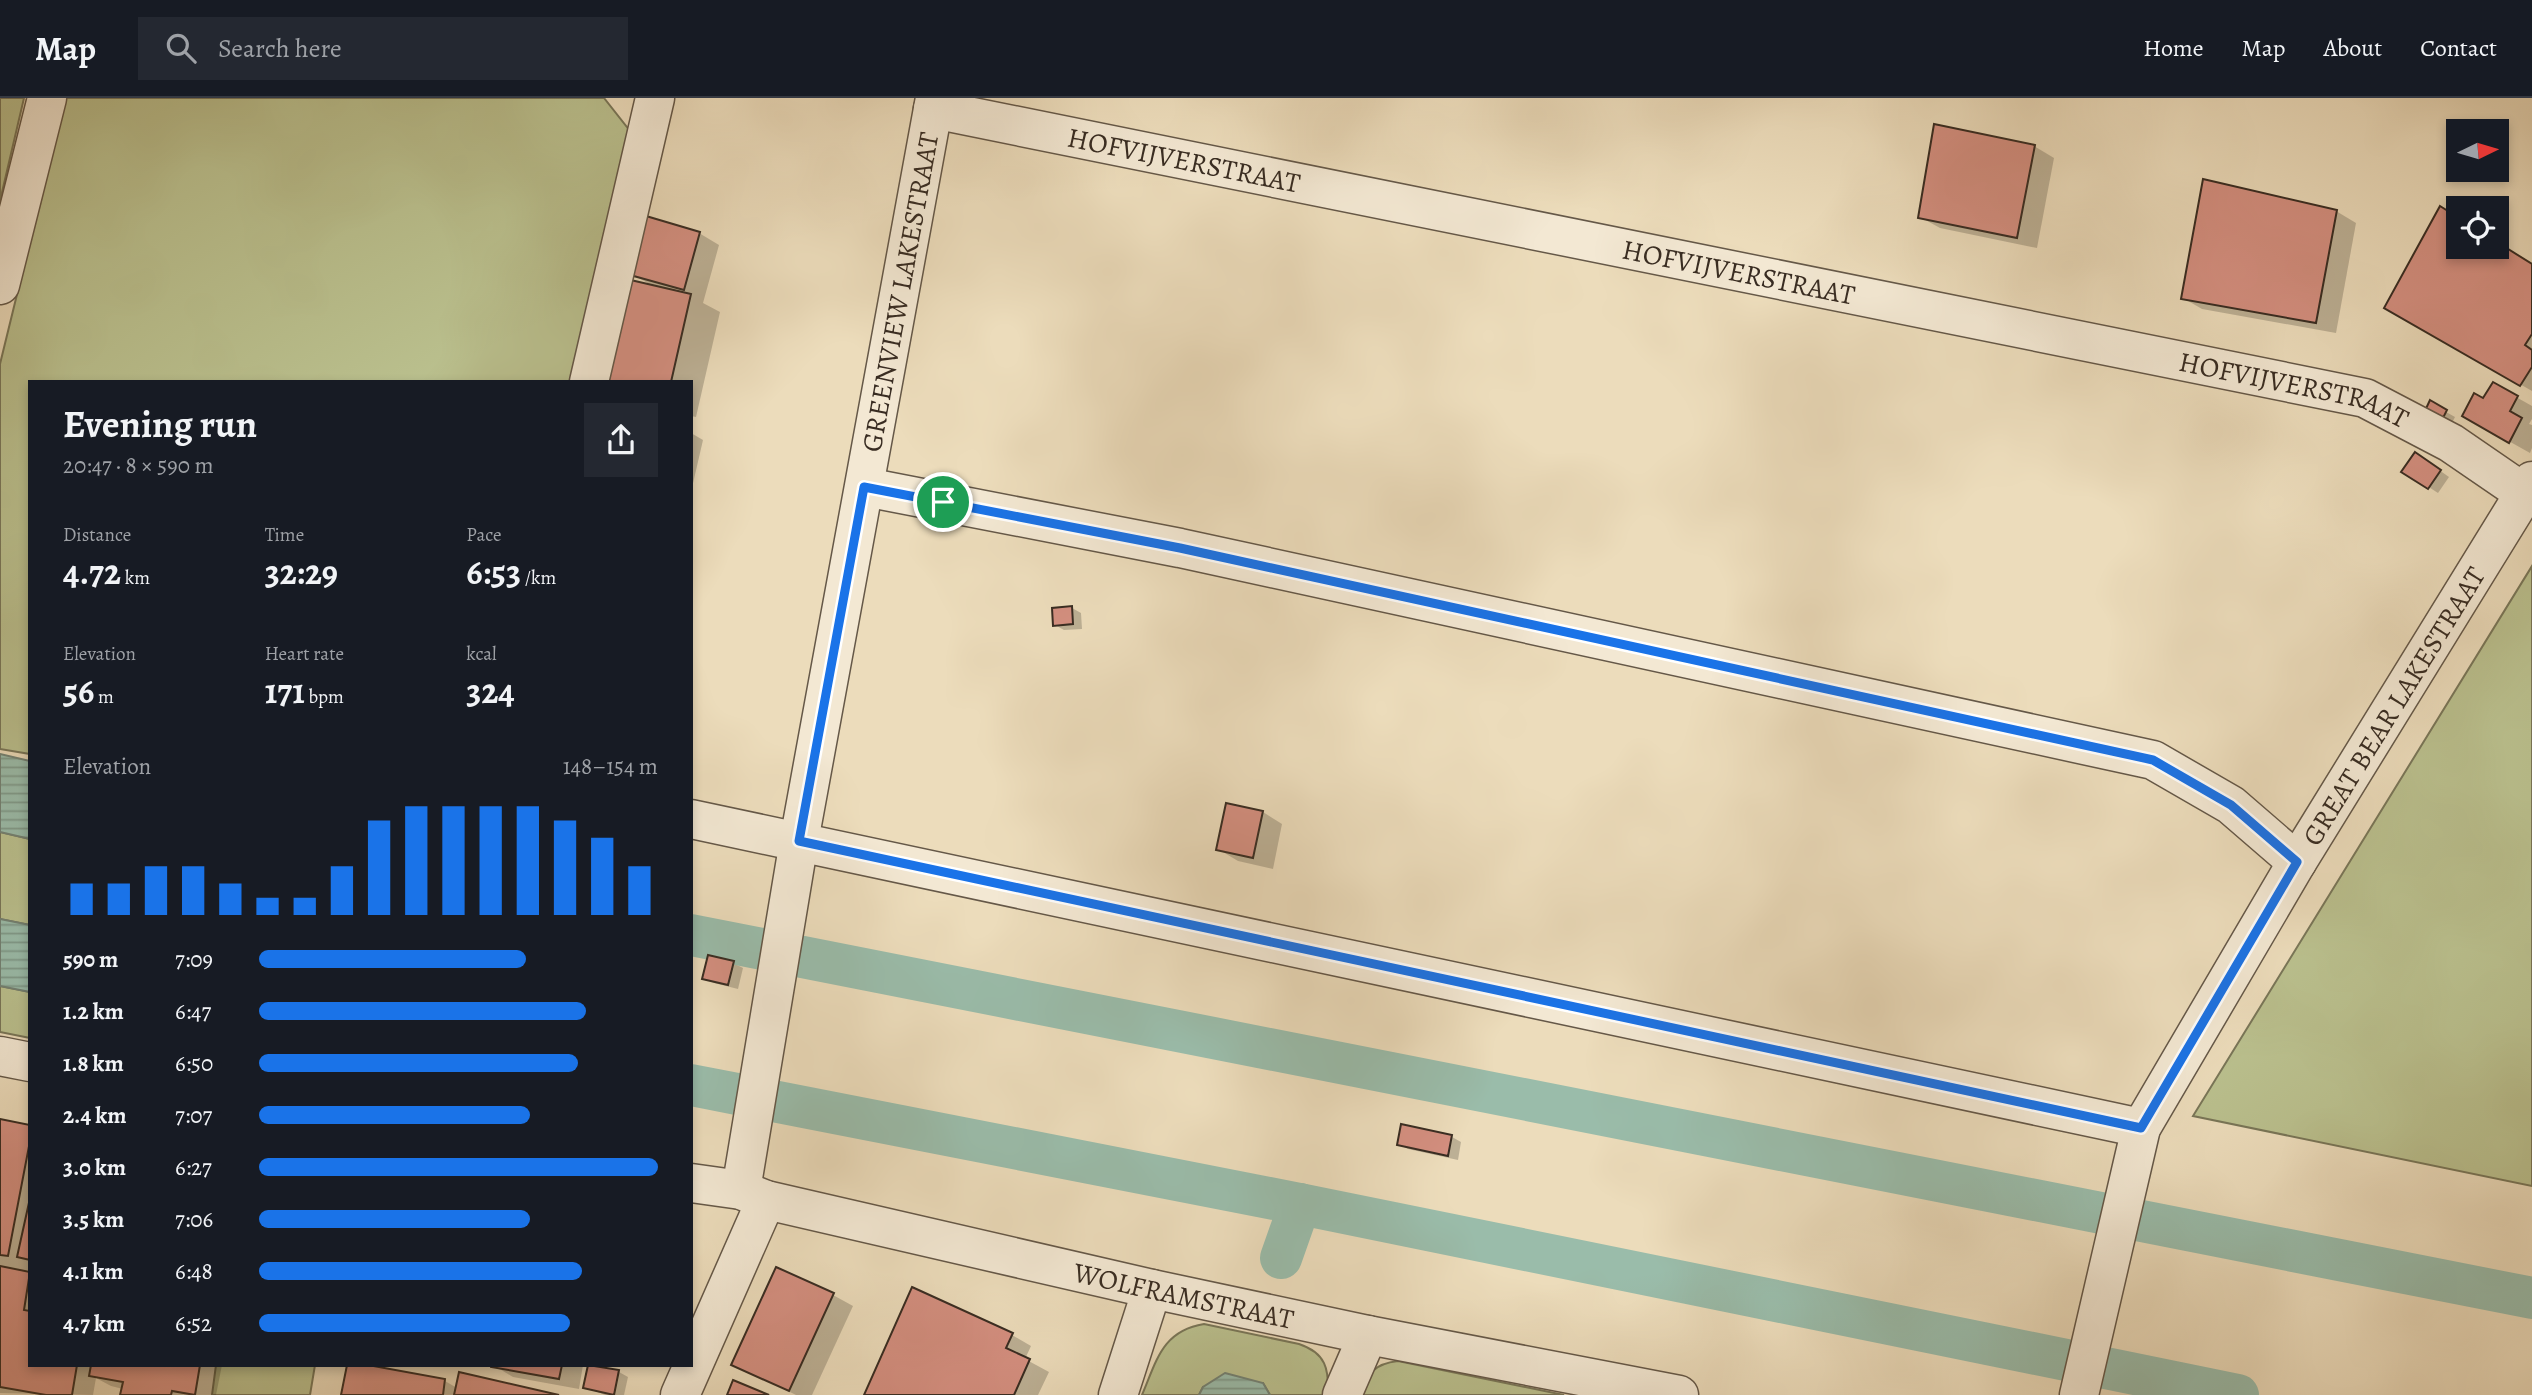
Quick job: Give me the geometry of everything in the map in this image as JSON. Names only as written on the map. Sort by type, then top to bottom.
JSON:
[{"type":"street","points":[[0,285],[47,98]]},
{"type":"street","points":[[589,380],[655,98]]},
{"type":"street","name":"HOFVIJVERSTRAAT","points":[[934,104],[2365,398],[2528,487]]},
{"type":"street","name":"GREENVIEW LAKESTRAAT","points":[[693,1356],[750,1186],[799,841],[934,104]]},
{"type":"street","points":[[864,487],[1193,551],[2153,760],[2231,805],[2297,862]]},
{"type":"street","name":"GREAT BEAR LAKESTRAAT","points":[[2079,1395],[2141,1128],[2297,862],[2528,487]]},
{"type":"street","points":[[693,818],[2141,1128]]},
{"type":"street","points":[[0,1056],[28,1062]]},
{"type":"street","name":"WOLFRAMSTRAAT","points":[[693,1182],[750,1186],[1152,1289],[1368,1335],[1679,1395]]},
{"type":"street","points":[[1118,1395],[1152,1289]]},
{"type":"street","points":[[1342,1395],[1368,1335]]},
{"type":"street","name":"GREENVIEW LAKESTRAAT","points":[[680,1395],[689,1367]]},
{"type":"green space","points":[[0,98],[24,98],[0,201]]},
{"type":"green space","points":[[65,98],[604,98],[630,131],[570,380],[28,380],[28,754],[0,749],[0,364]]},
{"type":"green space","points":[[2532,566],[2532,1186],[2193,1116]]},
{"type":"green space","points":[[0,832],[28,839],[28,925],[0,919]]},
{"type":"green space","points":[[0,986],[28,992],[28,1038],[0,1032]]},
{"type":"green space","points":[[1204,1324],[1299,1344],[1315,1352],[1324,1363],[1328,1377],[1328,1395],[1270,1395],[1263,1383],[1203,1387],[1199,1395],[1142,1395],[1157,1359],[1170,1340],[1179,1333]]},
{"type":"green space","points":[[1398,1361],[1564,1395],[1359,1395],[1377,1367]]},
{"type":"green space","points":[[216,1367],[315,1367],[310,1395],[212,1395]]},
{"type":"shaded area","points":[[0,754],[28,761],[28,839],[0,832]]},
{"type":"shaded area","points":[[0,919],[28,925],[28,992],[0,986]]},
{"type":"shaded area","points":[[1225,1373],[1263,1383],[1270,1395],[1199,1395],[1203,1387]]},
{"type":"building","points":[[1934,124],[2035,145],[2017,238],[1918,218]]},
{"type":"building","points":[[2203,179],[2337,210],[2316,323],[2181,299]]},
{"type":"building","points":[[2440,206],[2446,210],[2446,259],[2509,259],[2509,250],[2532,264],[2532,334],[2525,345],[2532,350],[2532,367],[2520,386],[2384,308]]},
{"type":"building","points":[[646,216],[700,232],[684,290],[630,275]]},
{"type":"building","points":[[622,278],[691,294],[671,380],[599,380]]},
{"type":"building","points":[[2493,382],[2518,396],[2510,411],[2522,418],[2509,443],[2462,416],[2474,393],[2483,398]]},
{"type":"building","points":[[2430,400],[2447,410],[2440,424],[2423,415]]},
{"type":"building","points":[[2415,452],[2441,470],[2428,489],[2401,472]]},
{"type":"building","points":[[1072,606],[1073,624],[1053,626],[1052,608]]},
{"type":"building","points":[[1226,803],[1263,811],[1253,858],[1216,850]]},
{"type":"building","points":[[708,955],[734,961],[728,985],[702,979]]},
{"type":"building","points":[[0,1119],[28,1125],[28,1151],[8,1256],[0,1255]]},
{"type":"building","points":[[1401,1124],[1452,1135],[1448,1156],[1397,1145]]},
{"type":"building","points":[[28,1207],[28,1260],[17,1257]]},
{"type":"building","points":[[0,1266],[28,1272],[24,1310],[28,1311],[28,1367],[77,1367],[72,1395],[46,1395],[0,1387]]},
{"type":"building","points":[[776,1267],[834,1293],[789,1391],[731,1365]]},
{"type":"building","points":[[912,1287],[1013,1333],[1006,1348],[1030,1359],[1014,1395],[864,1395]]},
{"type":"building","points":[[91,1367],[200,1367],[195,1395],[172,1391],[171,1395],[120,1395],[123,1382],[89,1376]]},
{"type":"building","points":[[347,1367],[379,1367],[445,1379],[443,1395],[341,1395]]},
{"type":"building","points":[[491,1367],[562,1367],[559,1379]]},
{"type":"building","points":[[588,1367],[619,1370],[614,1395],[583,1388]]},
{"type":"building","points":[[459,1372],[559,1395],[454,1395]]},
{"type":"building","points":[[733,1380],[769,1395],[727,1395]]},
{"type":"waterway","points":[[693,935],[2532,1298]]},
{"type":"waterway","points":[[693,1085],[1300,1204],[2238,1395]]},
{"type":"waterway","points":[[1281,1258],[1300,1204]]},
{"type":"route","points":[[864,487],[943,502],[1180,548],[2153,760],[2231,805],[2297,862],[2141,1128],[799,841],[864,487]]}]
